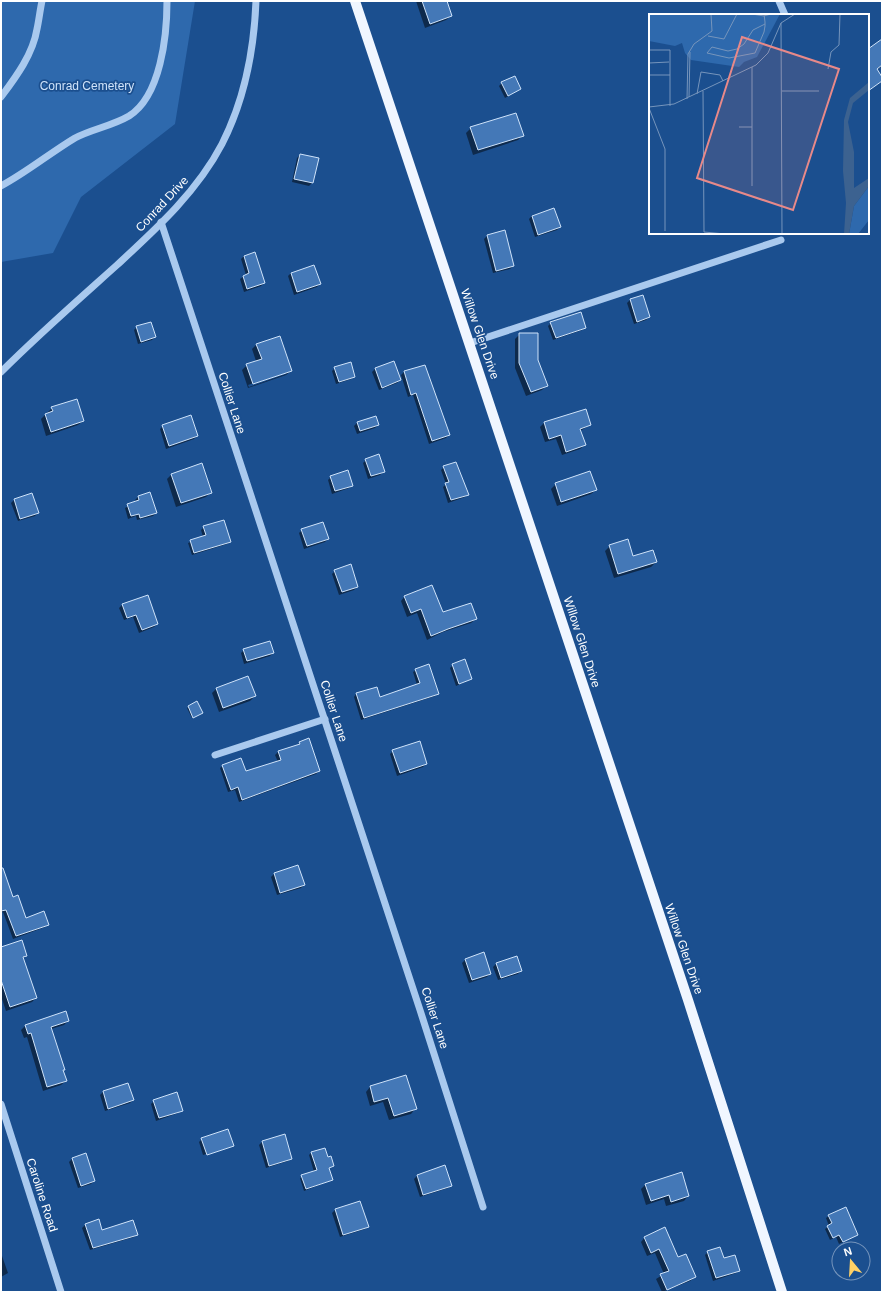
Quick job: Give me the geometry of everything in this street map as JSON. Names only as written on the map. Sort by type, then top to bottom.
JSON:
[{"type":"main road","name":"Willow Glen Drive","points":[[355,1],[690,1008],[782,1292]]},
{"type":"street","points":[[1,97],[17,75],[29,53],[37,30],[42,1]]},
{"type":"street","points":[[1,186],[23,174],[74,139],[121,120],[138,109],[150,92],[160,63],[165,33],[167,1]]},
{"type":"street","name":"Conrad Drive","points":[[1,372],[36,337],[161,222],[185,198],[204,173],[222,145],[244,88],[251,59],[256,1]]},
{"type":"street","points":[[780,1],[785,14]]},
{"type":"street","name":"Collier Lane","points":[[161,222],[325,719],[483,1206]]},
{"type":"street","points":[[470,343],[781,240]]},
{"type":"street","points":[[214,755],[325,719]]},
{"type":"street","name":"Caroline Road","points":[[1,1104],[61,1292]]},
{"type":"green space","name":"Conrad Cemetery","points":[[1,1],[195,1],[175,124],[81,197],[53,253],[1,262]]},
{"type":"building","points":[[422,1],[447,1],[452,16],[430,24]]},
{"type":"building","points":[[882,39],[882,65],[877,69],[882,77],[882,81],[869,90],[869,48]]},
{"type":"building","points":[[515,76],[521,89],[508,96],[501,82]]},
{"type":"building","points":[[516,113],[524,136],[478,150],[470,127]]},
{"type":"building","points":[[300,154],[319,158],[313,183],[294,179]]},
{"type":"building","points":[[554,208],[561,227],[538,235],[532,216]]},
{"type":"building","points":[[505,230],[514,266],[496,271],[487,235]]},
{"type":"building","points":[[255,252],[265,283],[247,289],[243,276],[249,273],[244,256]]},
{"type":"building","points":[[314,265],[321,284],[297,292],[291,273]]},
{"type":"building","points":[[643,295],[650,317],[637,322],[630,299]]},
{"type":"building","points":[[581,312],[586,328],[556,338],[550,322]]},
{"type":"building","points":[[151,322],[156,337],[141,342],[136,326]]},
{"type":"building","points":[[519,333],[538,333],[538,360],[548,386],[531,392],[519,363]]},
{"type":"building","points":[[280,336],[292,371],[253,384],[246,364],[262,359],[256,344]]},
{"type":"building","points":[[394,361],[401,380],[382,388],[375,368]]},
{"type":"building","points":[[351,362],[355,377],[339,382],[334,367]]},
{"type":"building","points":[[425,365],[450,435],[432,441],[416,393],[411,395],[404,371]]},
{"type":"building","points":[[77,399],[84,421],[51,432],[45,414],[53,411],[51,407]]},
{"type":"building","points":[[586,409],[591,425],[580,429],[586,445],[566,452],[561,435],[549,439],[544,422]]},
{"type":"building","points":[[191,415],[198,436],[169,446],[162,425]]},
{"type":"building","points":[[376,416],[379,425],[360,431],[357,422]]},
{"type":"building","points":[[379,454],[385,472],[371,476],[365,459]]},
{"type":"building","points":[[456,462],[469,495],[451,500],[445,483],[449,482],[443,466]]},
{"type":"building","points":[[202,463],[212,493],[181,503],[171,474]]},
{"type":"building","points":[[348,470],[353,486],[335,491],[330,476]]},
{"type":"building","points":[[590,471],[597,490],[561,502],[555,483]]},
{"type":"building","points":[[150,492],[157,513],[140,518],[139,514],[131,516],[127,504],[139,500],[138,496]]},
{"type":"building","points":[[32,493],[39,513],[20,519],[14,499]]},
{"type":"building","points":[[224,520],[231,542],[194,553],[190,540],[206,535],[203,526]]},
{"type":"building","points":[[323,522],[329,539],[307,546],[301,529]]},
{"type":"building","points":[[628,539],[633,556],[653,550],[657,562],[618,574],[609,545]]},
{"type":"building","points":[[351,564],[358,587],[342,592],[334,570]]},
{"type":"building","points":[[432,585],[443,612],[471,603],[477,619],[431,636],[421,609],[411,613],[404,596]]},
{"type":"building","points":[[148,595],[158,624],[142,630],[136,615],[127,618],[122,604]]},
{"type":"building","points":[[270,641],[274,653],[247,661],[243,649]]},
{"type":"building","points":[[465,659],[472,679],[459,684],[452,664]]},
{"type":"building","points":[[429,664],[439,694],[364,718],[356,693],[377,687],[380,697],[420,683],[415,669]]},
{"type":"building","points":[[248,676],[256,696],[223,708],[216,688]]},
{"type":"building","points":[[197,701],[203,713],[193,718],[188,706]]},
{"type":"building","points":[[309,738],[320,771],[242,800],[238,787],[231,790],[222,765],[241,758],[246,771],[281,760],[278,751],[300,744],[299,742]]},
{"type":"building","points":[[420,741],[427,764],[400,773],[392,750]]},
{"type":"building","points":[[298,865],[305,885],[280,893],[274,873]]},
{"type":"building","points":[[1,868],[3,868],[13,897],[18,895],[26,918],[44,911],[49,925],[16,936],[6,910],[1,911]]},
{"type":"building","points":[[22,940],[27,956],[23,957],[37,998],[10,1007],[1,980],[1,947]]},
{"type":"building","points":[[484,952],[491,974],[472,980],[465,959]]},
{"type":"building","points":[[517,956],[522,971],[501,978],[496,963]]},
{"type":"building","points":[[66,1011],[69,1021],[51,1027],[65,1070],[63,1070],[67,1081],[47,1087],[31,1033],[28,1034],[25,1025]]},
{"type":"building","points":[[406,1075],[417,1109],[394,1116],[388,1098],[374,1102],[370,1086]]},
{"type":"building","points":[[128,1083],[134,1100],[108,1109],[103,1091]]},
{"type":"building","points":[[177,1092],[183,1111],[159,1118],[153,1100]]},
{"type":"building","points":[[228,1129],[234,1146],[207,1155],[201,1138]]},
{"type":"building","points":[[285,1134],[292,1159],[269,1166],[262,1141]]},
{"type":"building","points":[[325,1148],[328,1157],[331,1156],[334,1166],[329,1168],[333,1180],[306,1189],[301,1175],[317,1170],[311,1152]]},
{"type":"building","points":[[86,1153],[95,1181],[81,1186],[72,1158]]},
{"type":"building","points":[[445,1165],[452,1186],[423,1195],[417,1175]]},
{"type":"building","points":[[682,1172],[689,1196],[671,1202],[669,1195],[651,1201],[645,1184]]},
{"type":"building","points":[[360,1201],[369,1227],[343,1235],[335,1209]]},
{"type":"building","points":[[846,1207],[858,1235],[845,1241],[842,1241],[839,1235],[833,1238],[827,1226],[832,1223],[828,1215]]},
{"type":"building","points":[[99,1219],[102,1230],[133,1220],[138,1235],[93,1248],[85,1224]]},
{"type":"building","points":[[665,1227],[678,1257],[686,1254],[696,1277],[667,1290],[660,1274],[669,1271],[659,1249],[651,1253],[644,1237]]},
{"type":"building","points":[[720,1247],[724,1258],[735,1255],[740,1271],[716,1278],[707,1251]]}]
